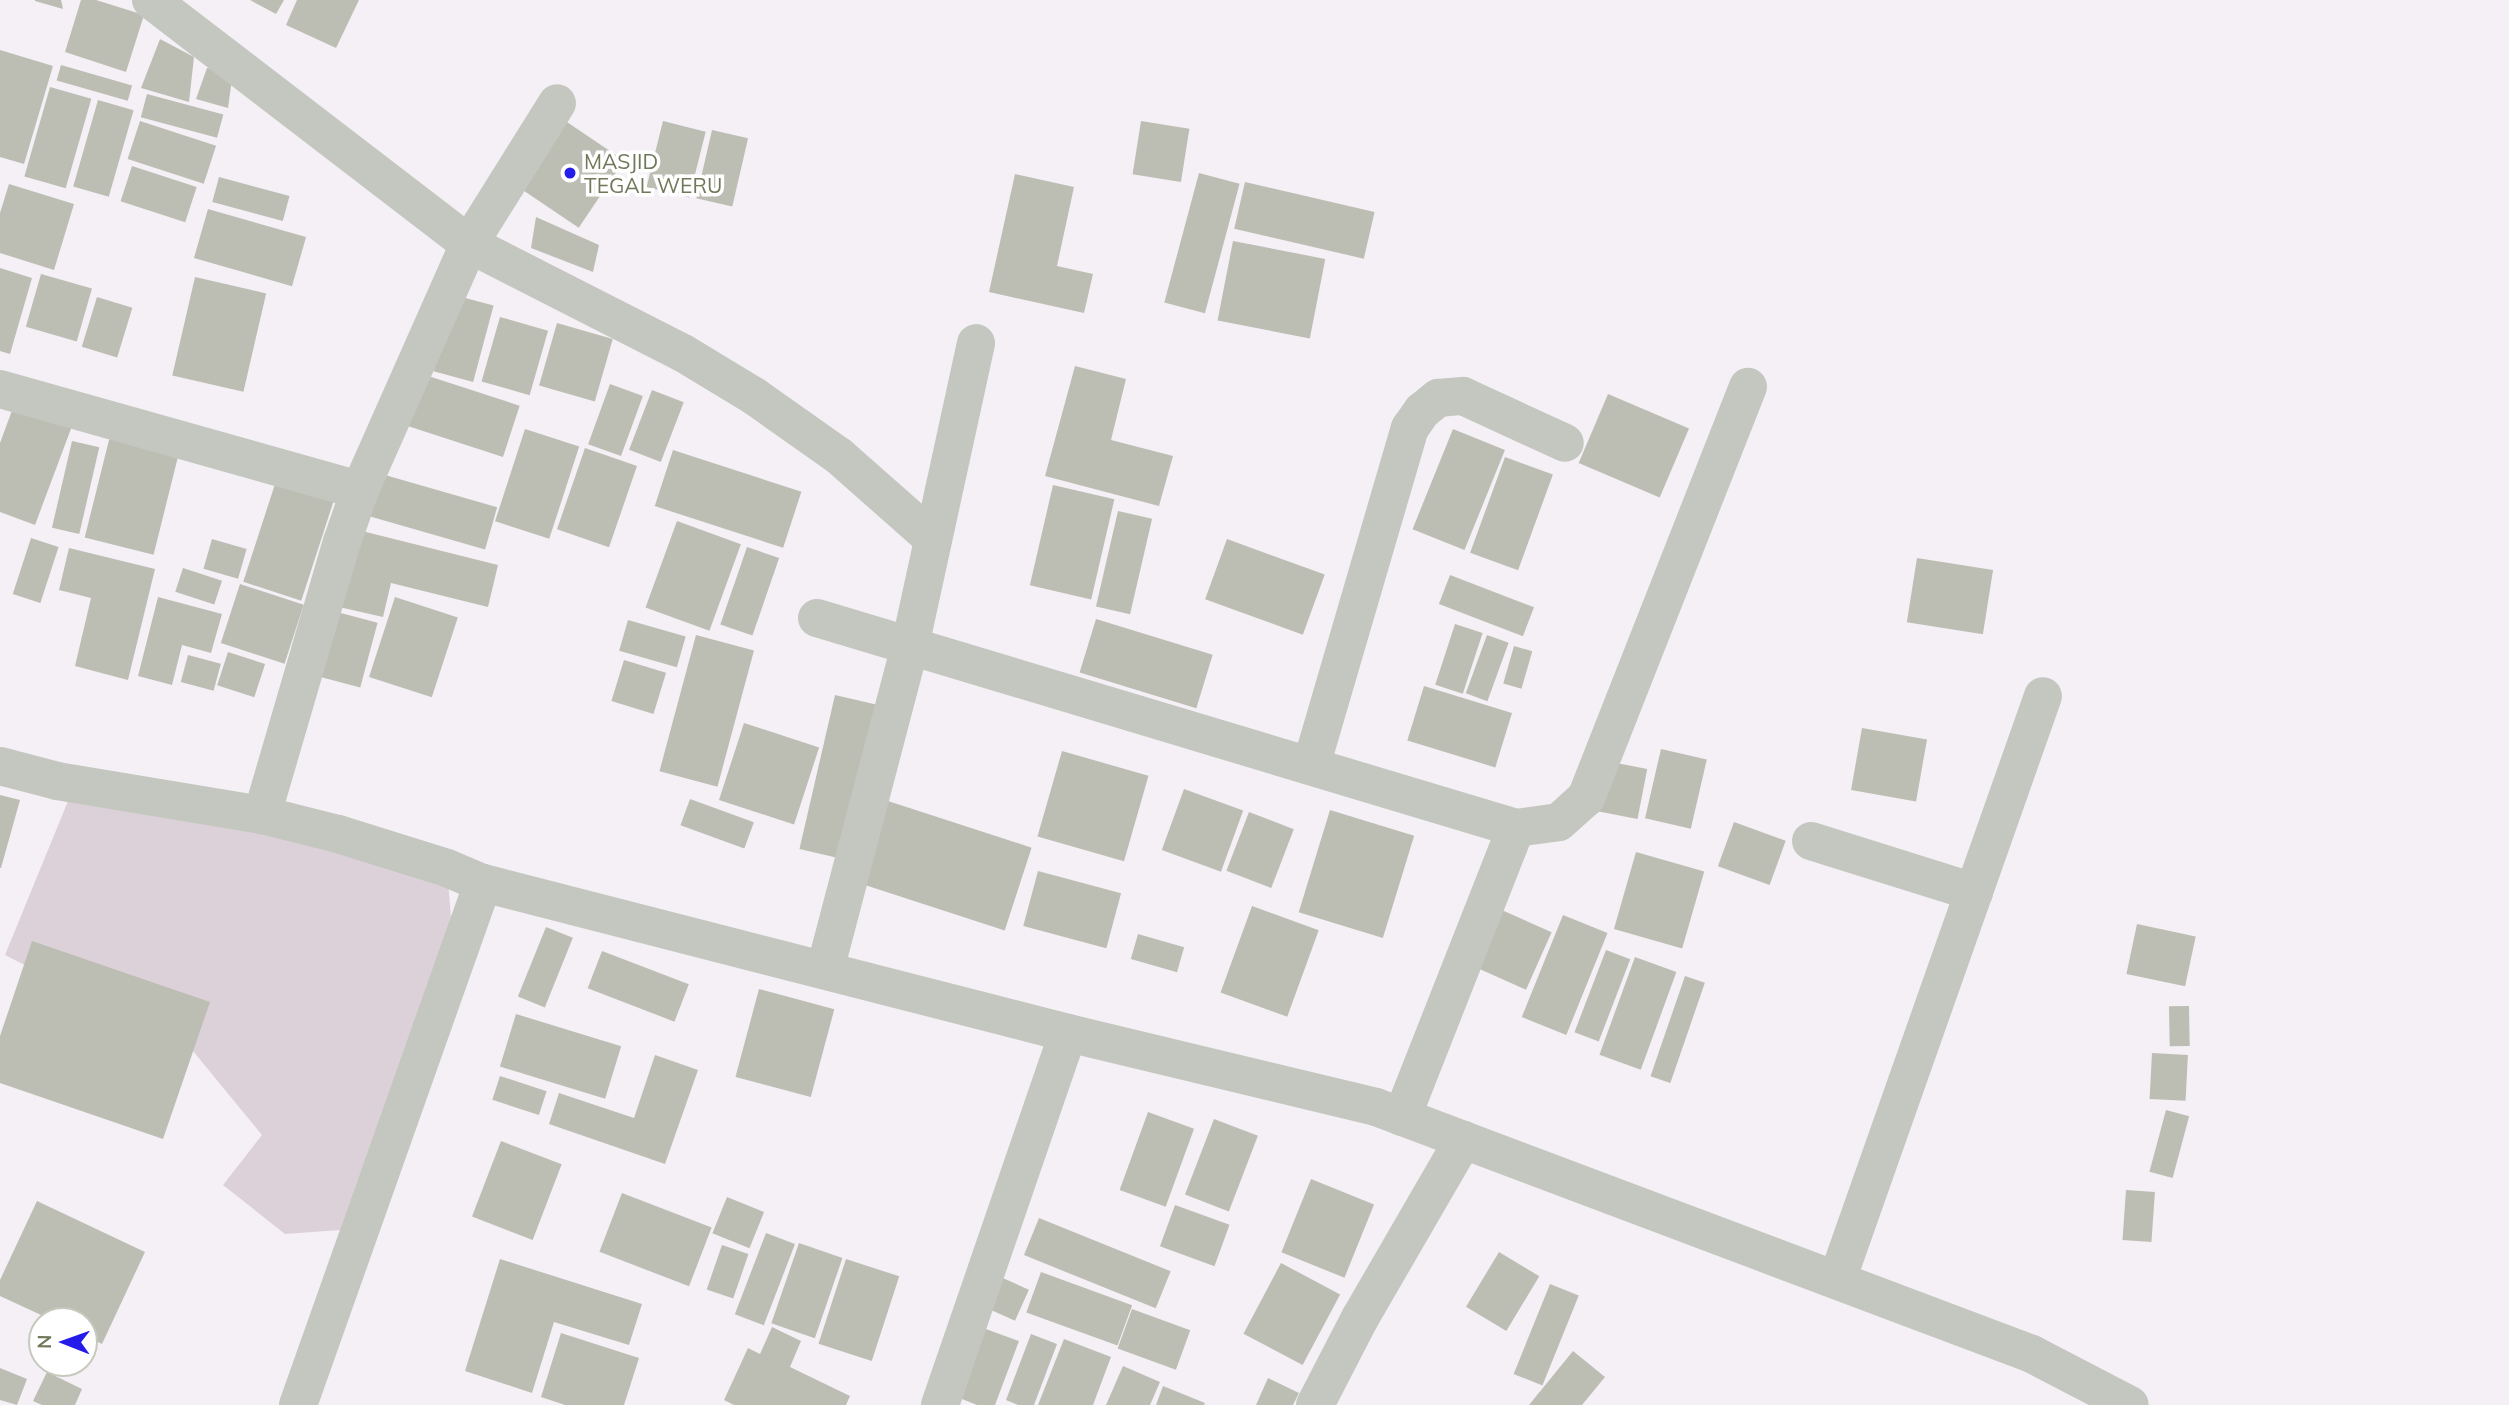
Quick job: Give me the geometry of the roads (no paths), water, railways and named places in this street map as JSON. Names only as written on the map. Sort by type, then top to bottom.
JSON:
[{"type":"street","points":[[151,0],[468,244],[683,353],[754,396],[839,456],[933,539]]},
{"type":"street","points":[[262,816],[342,542],[360,490],[468,244],[557,103]]},
{"type":"street","points":[[825,970],[911,646],[976,343]]},
{"type":"street","points":[[817,618],[1516,828],[1559,822],[1586,798],[1748,387]]},
{"type":"street","points":[[0,389],[360,490]]},
{"type":"street","points":[[1311,766],[1410,428],[1422,411],[1438,398],[1463,397],[1566,443]]},
{"type":"street","points":[[1837,1280],[2043,696]]},
{"type":"street","points":[[0,766],[57,781],[262,816],[374,845],[483,883],[1068,1033],[1376,1107],[2032,1354],[2130,1405]]},
{"type":"street","points":[[1402,1117],[1516,828]]},
{"type":"street","points":[[1811,841],[1974,892]]},
{"type":"street","points":[[298,1405],[483,883]]},
{"type":"street","points":[[940,1405],[1068,1033]]},
{"type":"street","points":[[1315,1405],[1360,1318],[1464,1140]]},
{"type":"place","name":"MASJID TEGAL WERU","points":[[570,173]]}]
